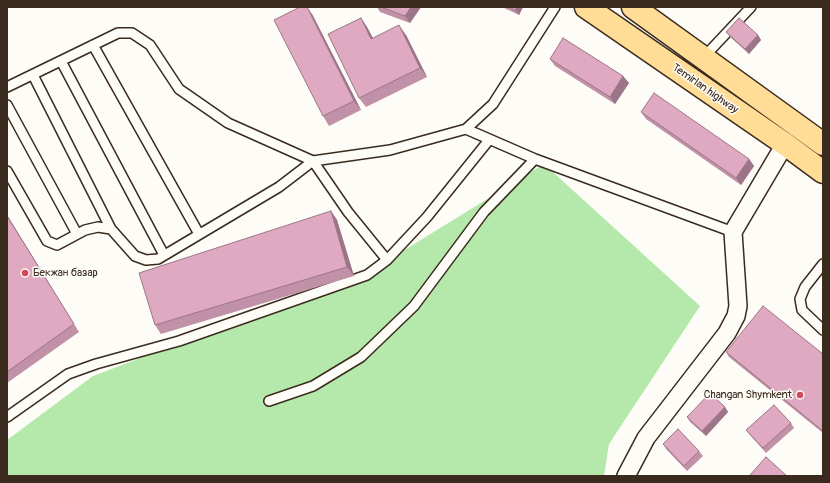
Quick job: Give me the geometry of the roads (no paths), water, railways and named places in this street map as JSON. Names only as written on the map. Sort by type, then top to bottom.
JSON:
[{"type":"main road","name":"Temirlan highway","points":[[586,7],[785,144],[823,172]]},
{"type":"main road","points":[[633,7],[823,144]]},
{"type":"street","points":[[626,476],[646,438],[727,333],[736,316],[738,306],[733,232],[785,144]]},
{"type":"lane","points":[[33,75],[111,229],[134,256],[146,260],[158,259],[279,187],[313,161],[390,150],[466,129],[493,104],[555,7]]},
{"type":"lane","points":[[703,58],[752,7]]},
{"type":"lane","points":[[7,87],[118,33],[132,33],[150,45],[179,89],[228,123],[313,161],[348,212],[387,260]]},
{"type":"lane","points":[[93,45],[199,234]]},
{"type":"lane","points":[[61,61],[164,255]]},
{"type":"lane","points":[[7,105],[77,234]]},
{"type":"lane","points":[[466,129],[535,159],[733,232]]},
{"type":"lane","points":[[7,417],[68,374],[96,364],[179,342],[367,275],[387,260],[427,217],[489,140]]},
{"type":"lane","points":[[269,402],[313,386],[361,357],[414,306],[448,258],[484,212],[535,159]]},
{"type":"lane","points":[[7,171],[47,241],[57,245],[85,230],[98,227],[111,229]]},
{"type":"lane","points":[[823,264],[805,288],[800,299],[802,310],[823,330]]},
{"type":"place","name":"Бекжан базар","points":[[25,273]]},
{"type":"place","name":"Changan Shymkent","points":[[800,395]]}]
